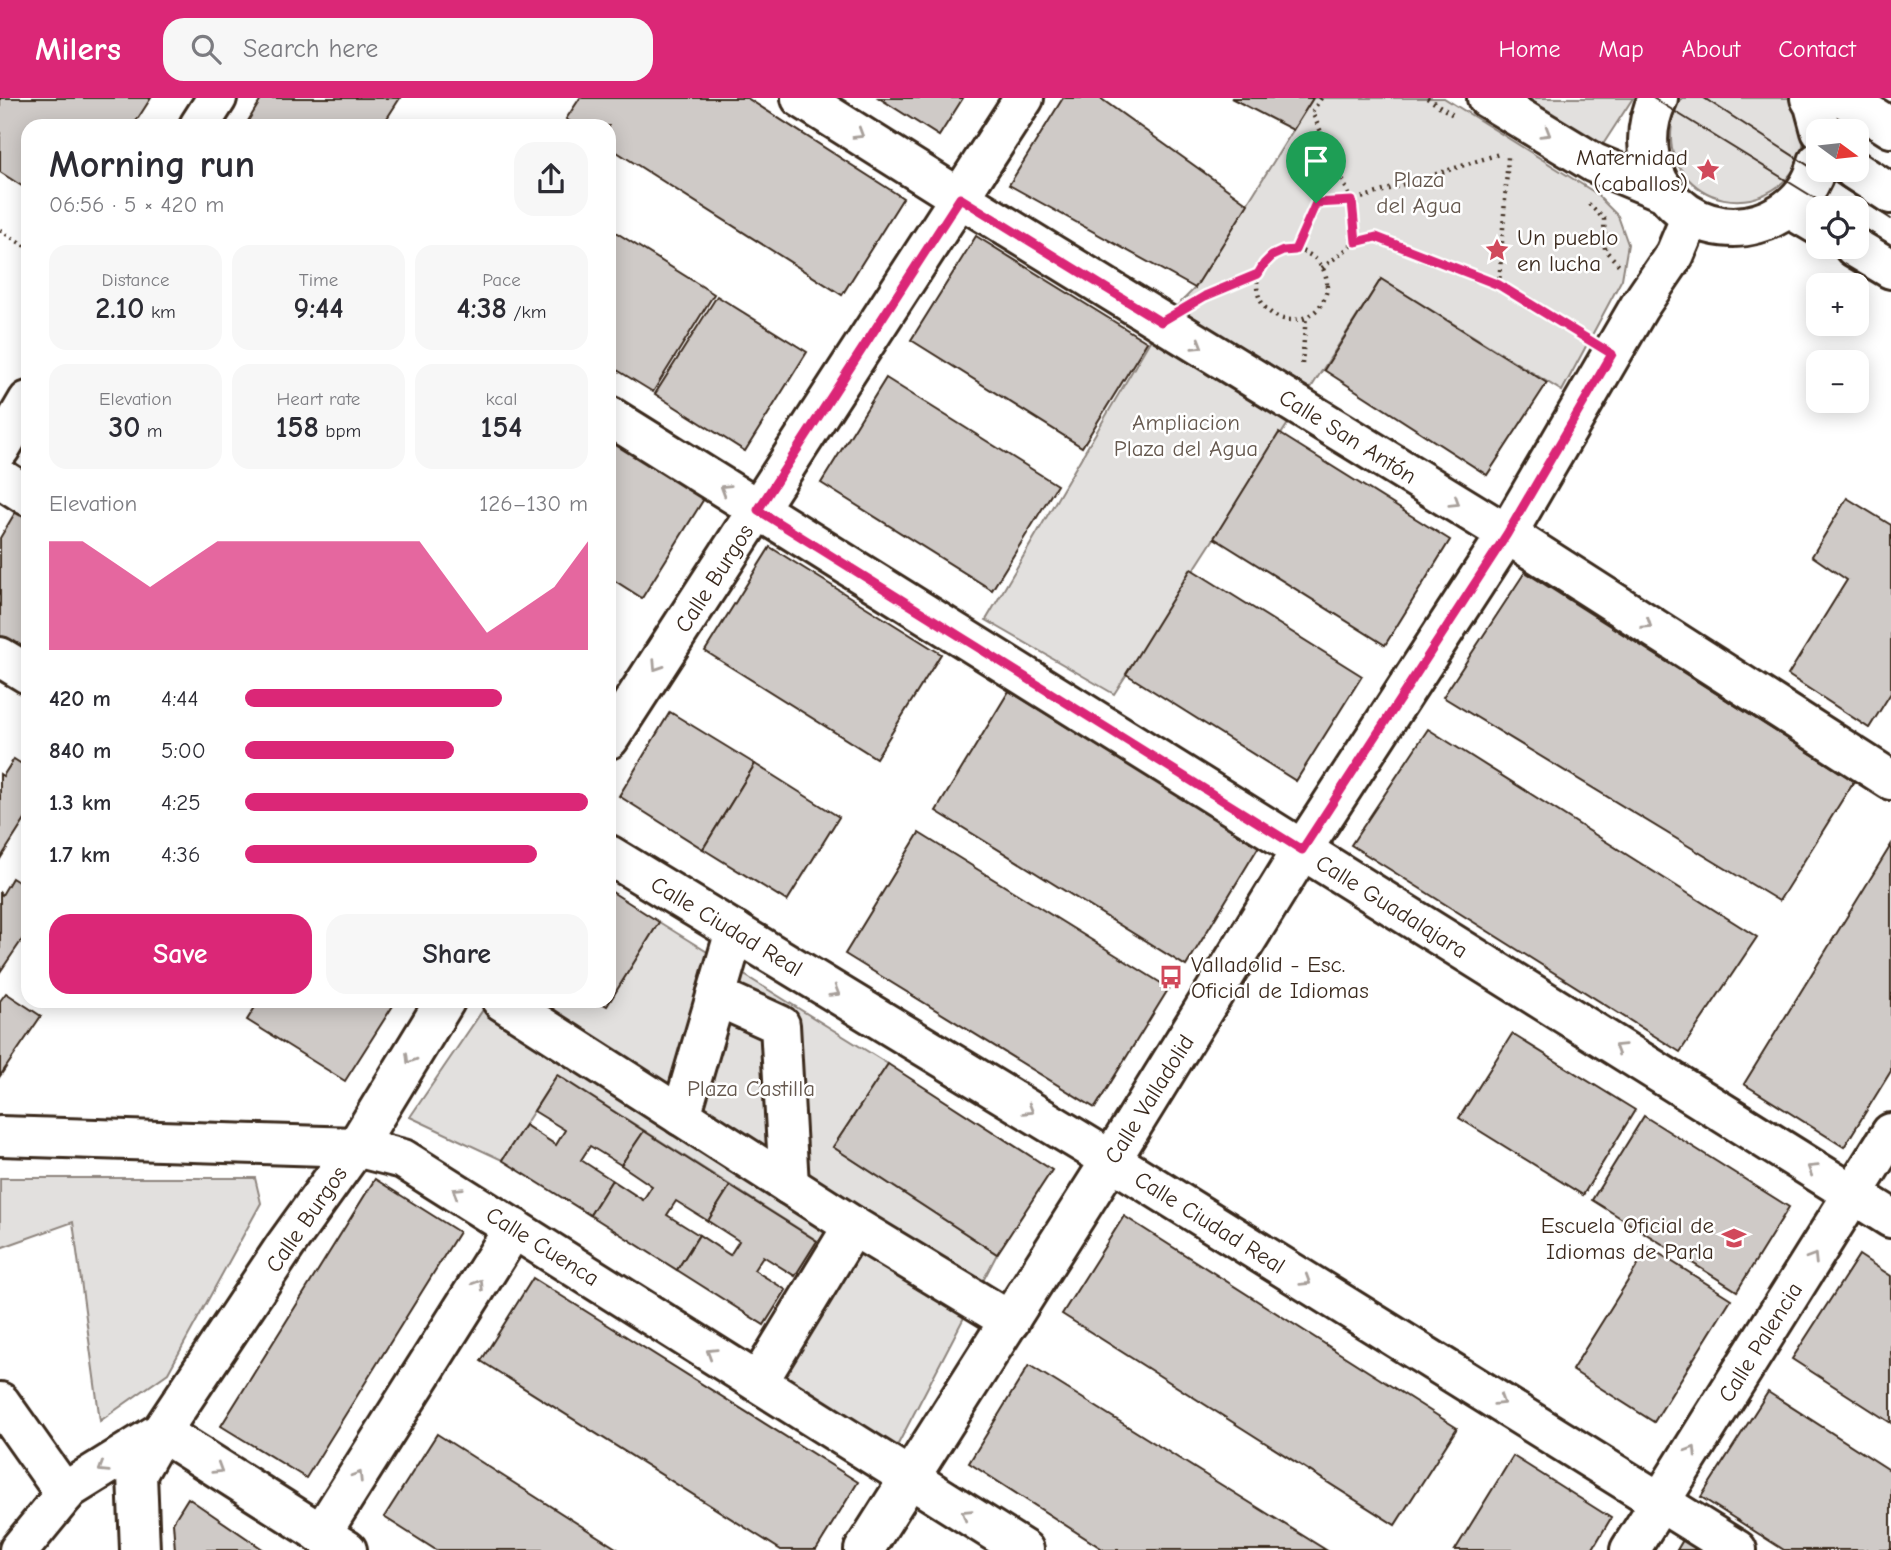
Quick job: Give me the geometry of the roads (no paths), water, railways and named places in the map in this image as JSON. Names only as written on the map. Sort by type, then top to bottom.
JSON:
[{"type":"street","points":[[204,119],[217,98]]},
{"type":"street","name":"Calle San Antón","points":[[802,98],[1507,534],[1891,780]]},
{"type":"street","name":"Calle Burgos","points":[[616,728],[1024,98]]},
{"type":"street","points":[[1658,98],[1648,123],[1647,147],[1653,171],[1678,204]]},
{"type":"street","points":[[1810,98],[1818,119]]},
{"type":"street","points":[[1844,98],[1891,128]]},
{"type":"street","points":[[1475,109],[1594,163],[1678,204],[1716,226],[1741,227],[1804,217],[1805,192],[1810,182]]},
{"type":"street","points":[[1869,180],[1891,194]]},
{"type":"street","name":"Calle Valladolid","points":[[864,1550],[1111,1160],[1302,850],[1507,534],[1639,307],[1675,254],[1678,204]]},
{"type":"street","points":[[1869,256],[1891,269]]},
{"type":"street","points":[[0,449],[21,413]]},
{"type":"street","name":"Calle Guadalajara","points":[[616,420],[1891,1218]]},
{"type":"street","points":[[0,478],[21,492]]},
{"type":"street","points":[[0,657],[21,670]]},
{"type":"street","name":"Calle Ciudad Real","points":[[616,859],[1111,1160],[1737,1550]]},
{"type":"street","points":[[681,1116],[735,931]]},
{"type":"street","points":[[716,996],[780,1025],[789,1185]]},
{"type":"street","name":"Calle Burgos","points":[[140,1550],[136,1474],[285,1246],[356,1147],[441,1008]]},
{"type":"street","points":[[513,1008],[853,1226],[1010,1321]]},
{"type":"street","name":"Calle Palencia","points":[[1630,1550],[1891,1133]]},
{"type":"street","name":"Calle Cuenca","points":[[0,1136],[356,1147],[404,1159],[1024,1550]]},
{"type":"street","points":[[758,1382],[853,1226]]},
{"type":"street","points":[[19,1550],[69,1489],[161,1433],[334,1542],[514,1228]]},
{"type":"street","points":[[0,1402],[65,1494]]},
{"type":"tram line","points":[[1653,98],[1812,196]]},
{"type":"tram line","points":[[1704,98],[1891,219]]},
{"type":"tram line","points":[[1869,231],[1891,245]]},
{"type":"place","name":"Maternidad (caballos)","points":[[1708,170]]},
{"type":"place","name":"Un pueblo en lucha","points":[[1497,250]]},
{"type":"place","name":"Valladolid - Esc. Oficial de Idiomas","points":[[1171,977]]},
{"type":"place","name":"Escuela Oficial de Idiomas de Parla","points":[[1734,1238]]},
{"type":"park label","name":"Plaza del Agua","points":[[1419,192]]},
{"type":"park label","name":"Ampliacion Plaza del Agua","points":[[1186,435]]},
{"type":"park label","name":"Plaza Castilla","points":[[751,1088]]}]
